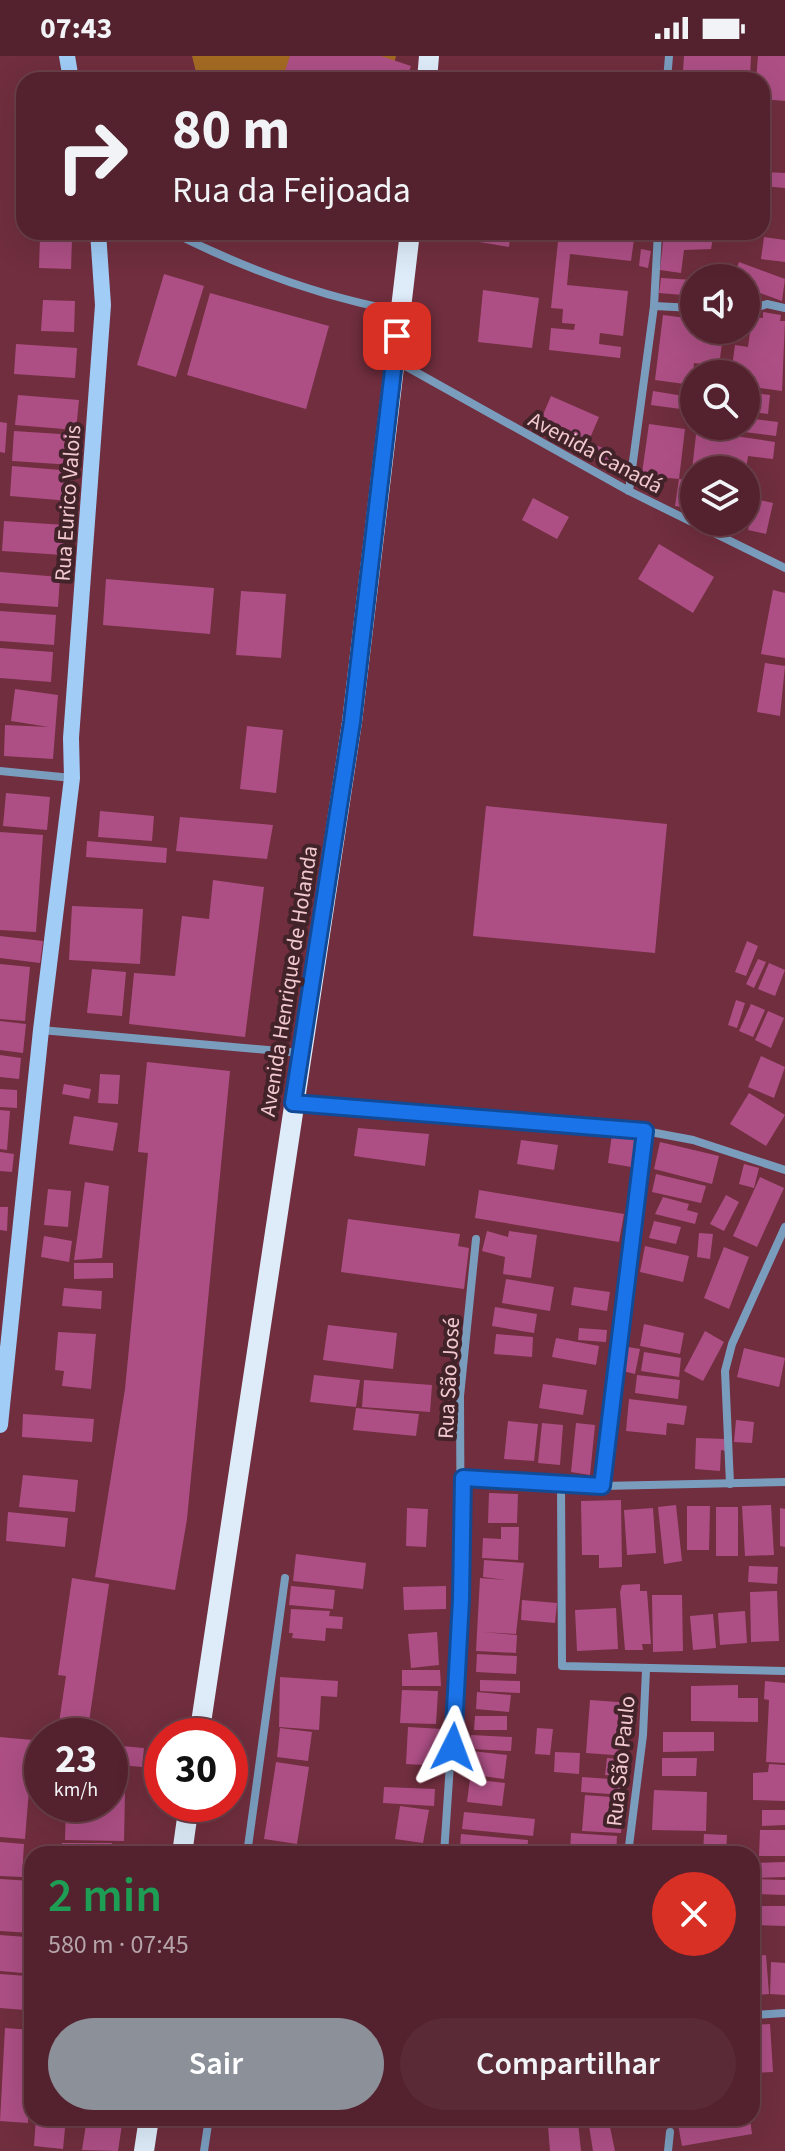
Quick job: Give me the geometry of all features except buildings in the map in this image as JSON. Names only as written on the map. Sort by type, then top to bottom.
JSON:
[{"type":"main road","name":"Rua Eurico Valois","points":[[41,1030],[72,778],[71,738],[103,305],[99,240]]},
{"type":"main road","name":"Avenida Henrique de Holanda","points":[[202,1718],[352,722],[409,240]]},
{"type":"main road","points":[[0,1425],[41,1030]]},
{"type":"main road","points":[[183,1846],[186,1822]]},
{"type":"main road","points":[[144,2151],[148,2126]]},
{"type":"street","points":[[189,240],[255,271],[346,301],[399,311]]},
{"type":"street","points":[[629,491],[654,306],[658,240]]},
{"type":"street","points":[[760,306],[767,304],[785,308]]},
{"type":"street","points":[[654,306],[680,307]]},
{"type":"street","name":"Avenida Canadá","points":[[394,360],[459,399],[629,491],[785,568]]},
{"type":"street","points":[[785,558],[785,568]]},
{"type":"street","points":[[0,771],[72,778]]},
{"type":"street","points":[[41,1030],[302,1053]]},
{"type":"street","points":[[293,1103],[645,1131],[693,1140],[785,1170]]},
{"type":"street","points":[[602,1486],[645,1131]]},
{"type":"street","points":[[730,1484],[725,1371],[732,1344],[785,1227]]},
{"type":"street","name":"Rua São José","points":[[445,1846],[461,1615],[463,1478],[460,1396],[476,1239]]},
{"type":"street","points":[[463,1478],[602,1486],[785,1482]]},
{"type":"street","points":[[561,1484],[562,1666],[785,1671]]},
{"type":"street","points":[[248,1846],[285,1578]]},
{"type":"street","name":"Rua São Paulo","points":[[629,1846],[643,1735],[646,1670]]},
{"type":"street","points":[[760,2015],[785,2013]]},
{"type":"street","points":[[204,2151],[208,2126]]},
{"type":"street","points":[[668,2151],[670,2132]]},
{"type":"shaded area","points":[[192,56],[396,56],[392,72],[196,72]]},
{"type":"route","points":[[397,336],[352,722],[293,1103],[645,1131],[602,1486],[463,1478],[461,1599],[453,1747]]}]
